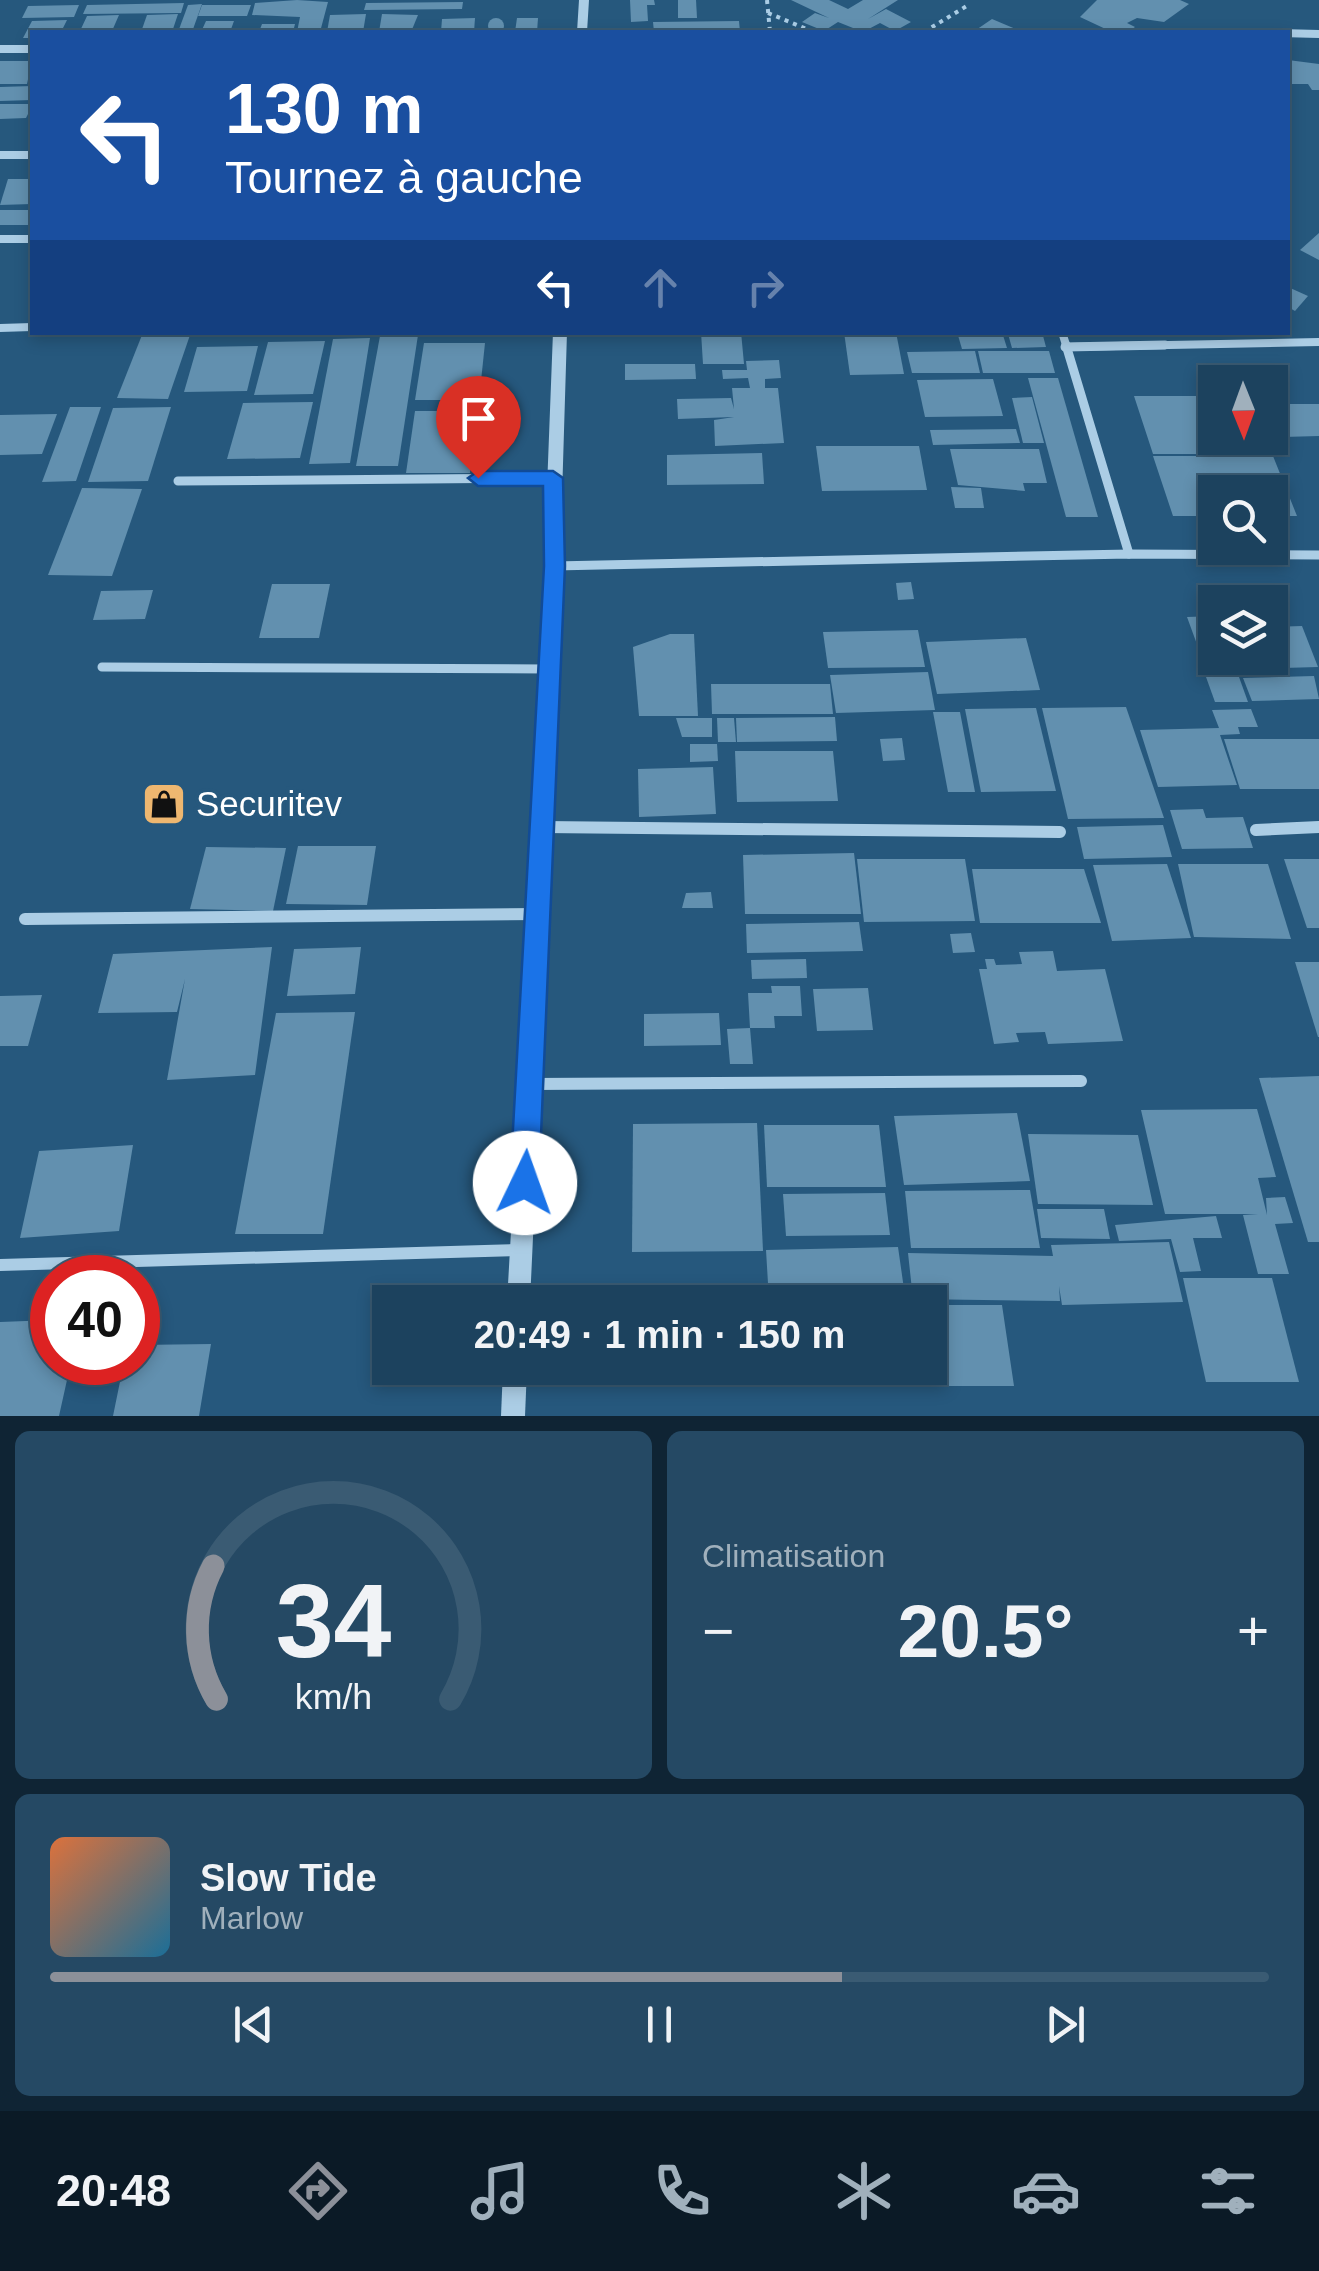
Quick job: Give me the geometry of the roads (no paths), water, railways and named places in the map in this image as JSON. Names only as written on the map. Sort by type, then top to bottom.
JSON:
[{"type":"street","points":[[582,30],[584,0]]},
{"type":"street","points":[[1290,33],[1319,34]]},
{"type":"street","points":[[0,49],[30,48]]},
{"type":"street","points":[[0,156],[30,155]]},
{"type":"street","points":[[0,240],[30,239]]},
{"type":"street","points":[[0,328],[30,327]]},
{"type":"street","points":[[519,1285],[543,827],[560,335]]},
{"type":"street","points":[[1063,335],[1130,554]]},
{"type":"street","points":[[1065,346],[1319,342]]},
{"type":"street","points":[[178,480],[553,478]]},
{"type":"street","points":[[554,566],[1319,554]]},
{"type":"street","points":[[102,667],[547,669]]},
{"type":"street","points":[[543,827],[1060,832]]},
{"type":"street","points":[[1256,830],[1319,827]]},
{"type":"street","points":[[25,919],[539,914]]},
{"type":"street","points":[[530,1084],[1081,1081]]},
{"type":"street","points":[[0,1265],[521,1250]]},
{"type":"street","points":[[513,1416],[514,1385]]},
{"type":"place","name":"Securitev","points":[[164,804]]}]
